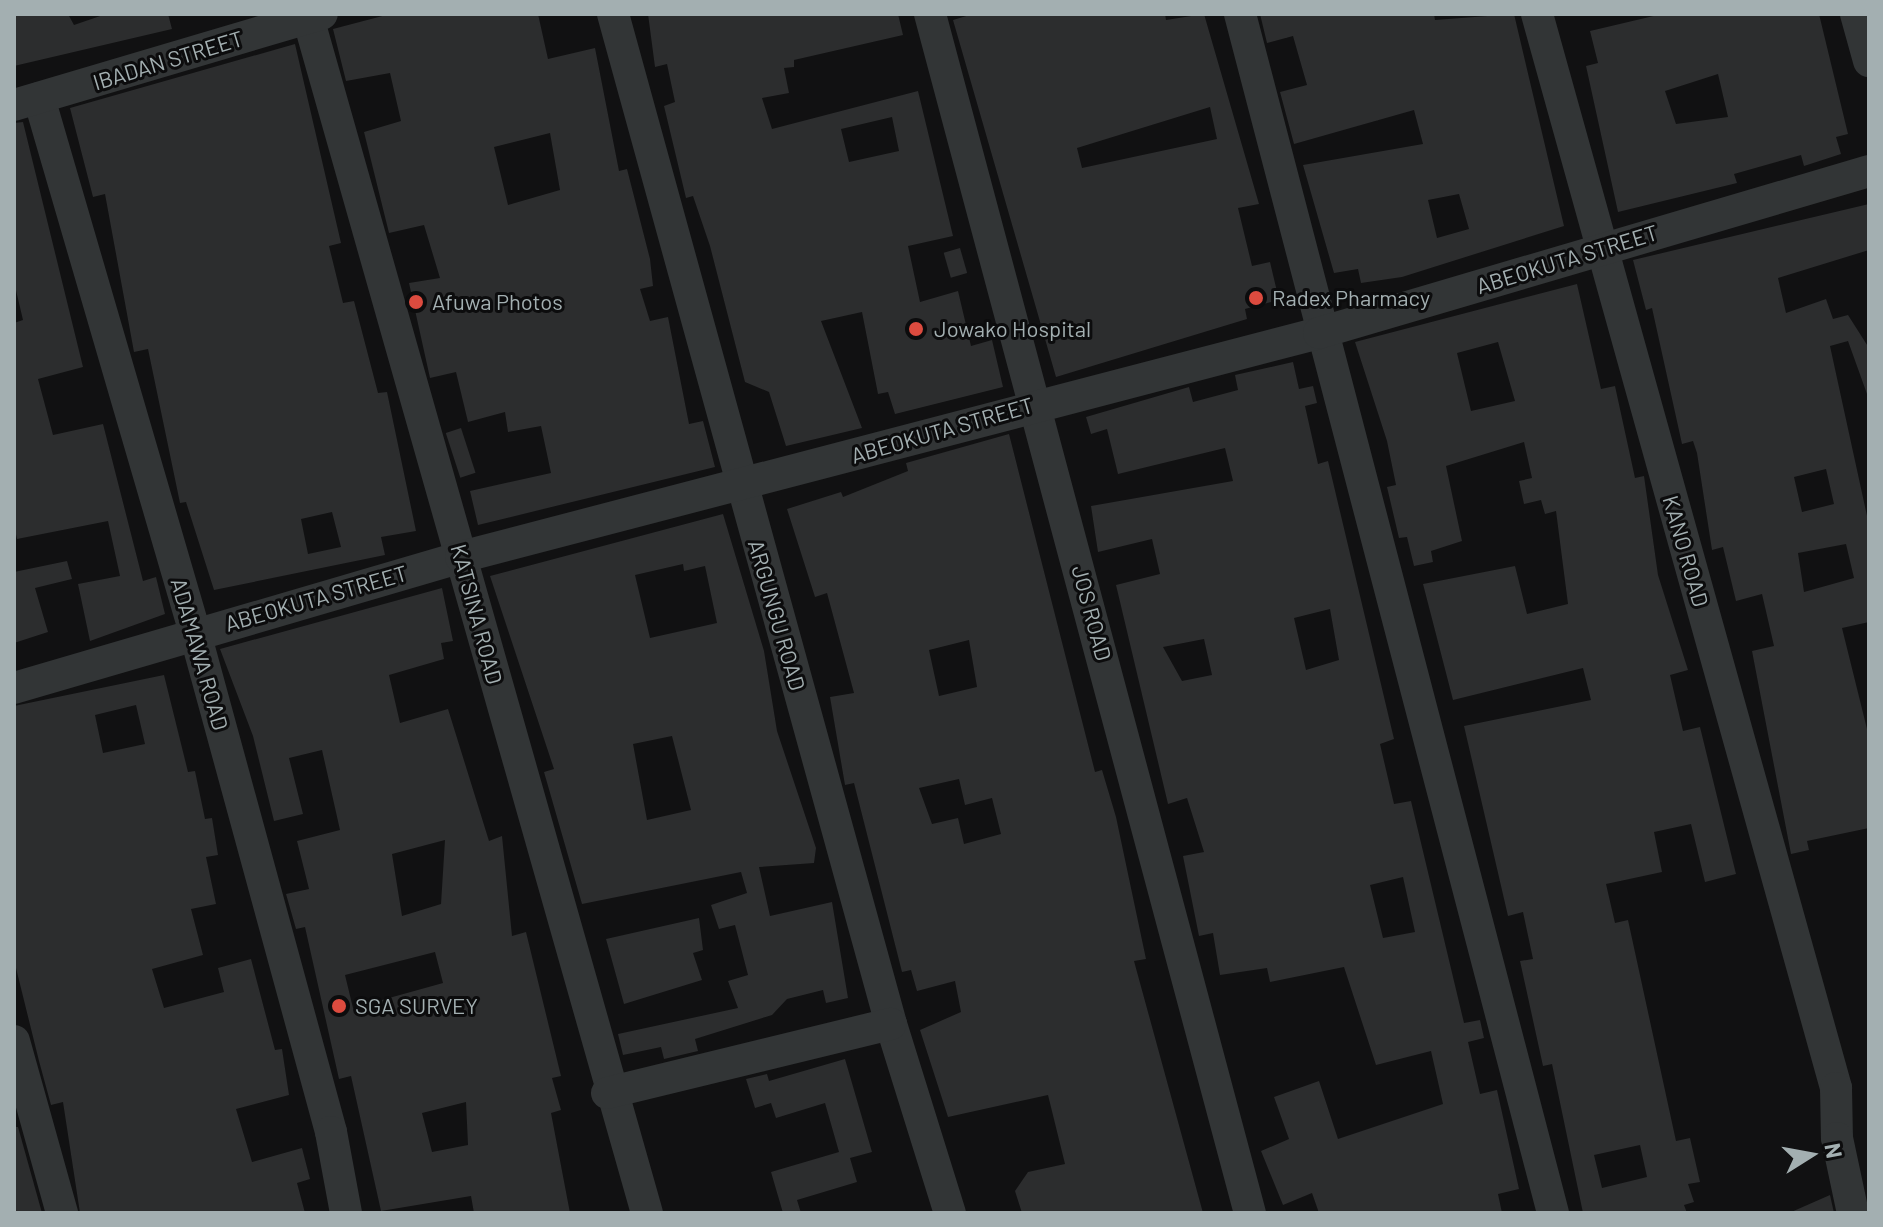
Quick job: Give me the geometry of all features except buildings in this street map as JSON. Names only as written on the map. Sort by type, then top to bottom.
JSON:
[{"type":"street","name":"ARGUNGU ROAD","points":[[613,14],[891,1024],[950,1213]]},
{"type":"street","name":"JOS ROAD","points":[[930,14],[1250,1213]]},
{"type":"street","points":[[1240,14],[1319,333],[1553,1213]]},
{"type":"street","name":"KANO ROAD","points":[[1537,14],[1836,1088],[1837,1138],[1853,1213]]},
{"type":"street","points":[[1856,14],[1869,61]]},
{"type":"street","name":"IBADAN STREET","points":[[27,102],[312,15]]},
{"type":"street","name":"KATSINA ROAD","points":[[312,15],[607,1093],[647,1213]]},
{"type":"street","name":"ADAMAWA ROAD","points":[[27,102],[195,633],[331,1132],[346,1213]]},
{"type":"street","name":"ABEOKUTA STREET","points":[[14,688],[461,557],[742,489],[1036,402],[1319,333],[1869,171]]},
{"type":"street","points":[[607,1093],[891,1024]]},
{"type":"street","points":[[14,1041],[62,1213]]},
{"type":"place","name":"Radex Pharmacy","points":[[1256,298]]},
{"type":"place","name":"Afuwa Photos","points":[[416,302]]},
{"type":"place","name":"Jowako Hospital","points":[[916,329]]},
{"type":"place","name":"SGA SURVEY","points":[[339,1006]]}]
